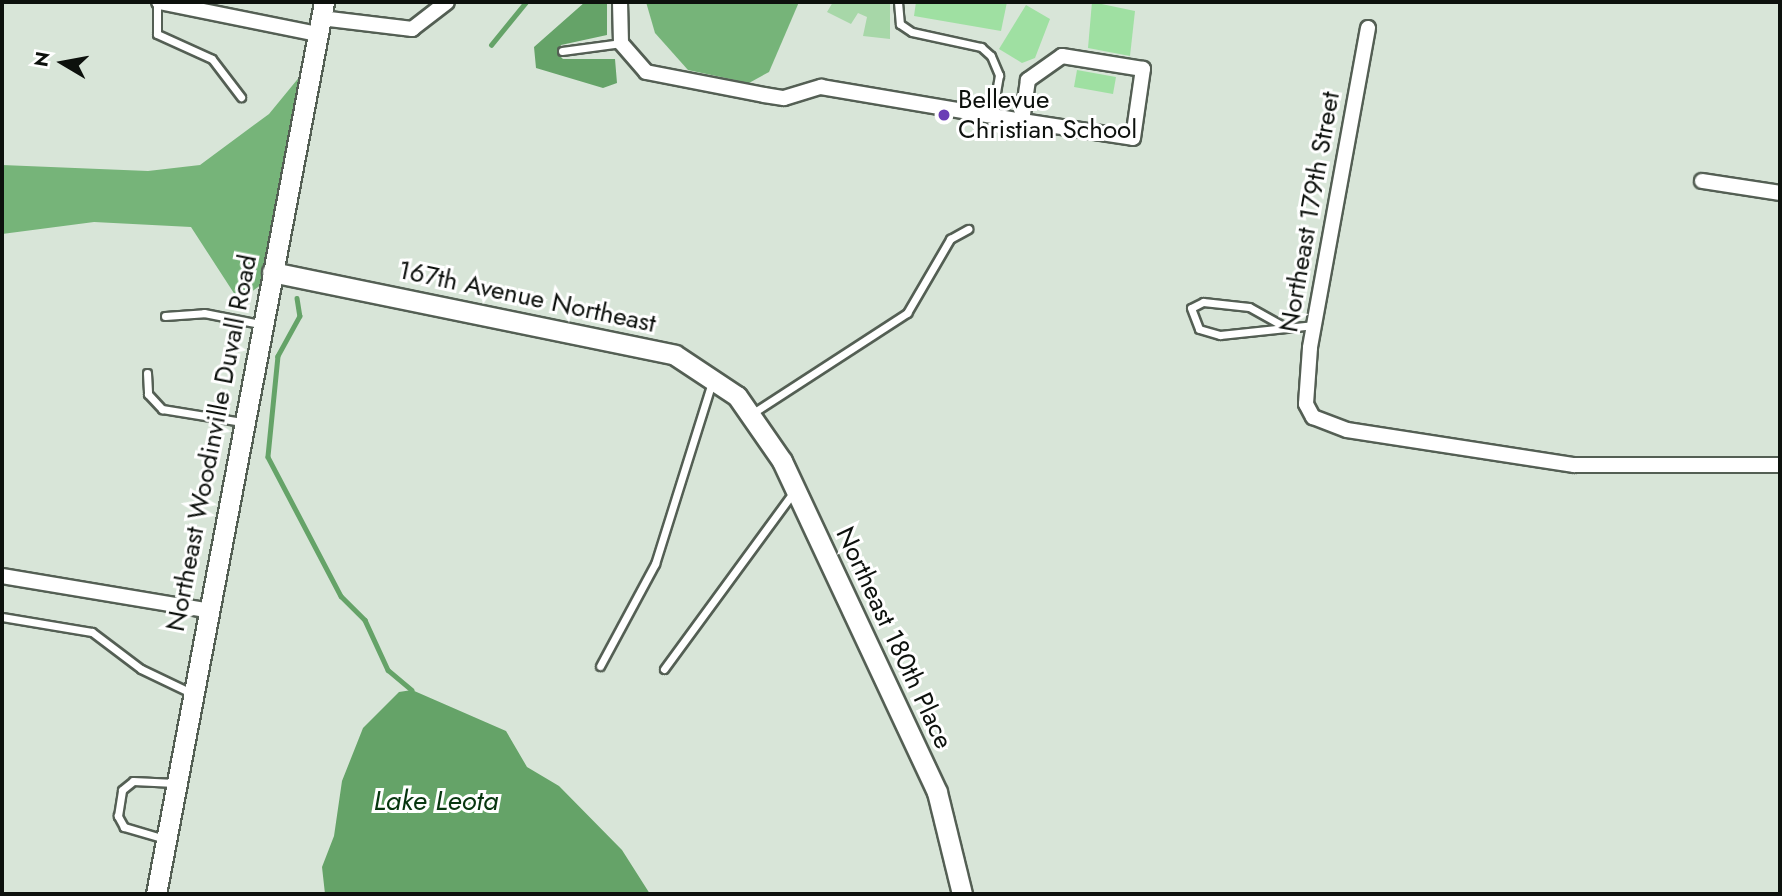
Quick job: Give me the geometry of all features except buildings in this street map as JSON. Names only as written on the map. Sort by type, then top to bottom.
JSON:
[{"type":"street","points":[[158,2],[412,29],[447,2]]},
{"type":"street","points":[[620,2],[621,43],[646,72],[677,80],[785,98],[821,87],[1022,121],[1133,138],[1143,69],[1062,56],[1028,80],[1022,121]]},
{"type":"street","name":"Northeast Woodinville Duvall Road","points":[[156,894],[206,610],[321,18]]},
{"type":"street","name":"Northeast 179th Street","points":[[1368,28],[1314,325],[1306,404],[1313,417],[1347,430],[1565,464],[1780,465]]},
{"type":"street","points":[[1702,180],[1780,193]]},
{"type":"street","name":"167th Avenue Northeast","points":[[272,272],[675,355],[713,377],[753,413]]},
{"type":"street","name":"Northeast 180th Place","points":[[753,413],[796,490],[937,792],[962,894]]},
{"type":"street","points":[[2,576],[206,610]]},
{"type":"lane","points":[[158,2],[157,34],[212,59],[241,97]]},
{"type":"lane","points":[[898,2],[900,24],[912,32],[981,47],[991,56],[999,75],[992,116]]},
{"type":"lane","points":[[562,51],[621,43]]},
{"type":"lane","points":[[753,413],[907,313],[950,239],[968,229]]},
{"type":"lane","points":[[1285,327],[1249,307],[1203,302],[1191,308],[1193,323],[1209,332],[1236,336],[1314,325]]},
{"type":"lane","points":[[165,316],[204,313],[261,325]]},
{"type":"lane","points":[[147,373],[148,394],[162,409],[242,422]]},
{"type":"lane","points":[[600,666],[655,564],[713,377]]},
{"type":"lane","points":[[664,669],[796,490]]},
{"type":"lane","points":[[2,617],[92,632],[141,669],[191,694]]},
{"type":"lane","points":[[166,839],[124,827],[118,816],[122,790],[133,781],[176,783]]},
{"type":"shaded area","points":[[646,2],[799,2],[769,72],[749,83],[688,70],[655,33]]},
{"type":"shaded area","points":[[833,2],[890,2],[890,39],[863,36],[867,17],[858,13],[851,24],[827,12]]},
{"type":"shaded area","points":[[301,75],[262,284],[239,301],[191,227],[94,222],[2,234],[2,165],[148,171],[200,165],[269,114]]},
{"type":"water","points":[[585,2],[607,2],[607,35],[561,45],[558,54],[563,59],[615,59],[617,83],[603,88],[536,68],[534,47]]},
{"type":"water","name":"Lake Leota","points":[[412,690],[506,731],[527,767],[559,786],[622,850],[650,894],[325,894],[322,867],[334,836],[342,781],[363,728],[399,692]]},
{"type":"waterway","points":[[491,45],[526,2]]},
{"type":"waterway","points":[[297,298],[300,316],[278,356],[268,457],[341,596],[365,620],[388,670],[412,690]]},
{"type":"place","name":"Bellevue Christian School","points":[[944,115]]}]
